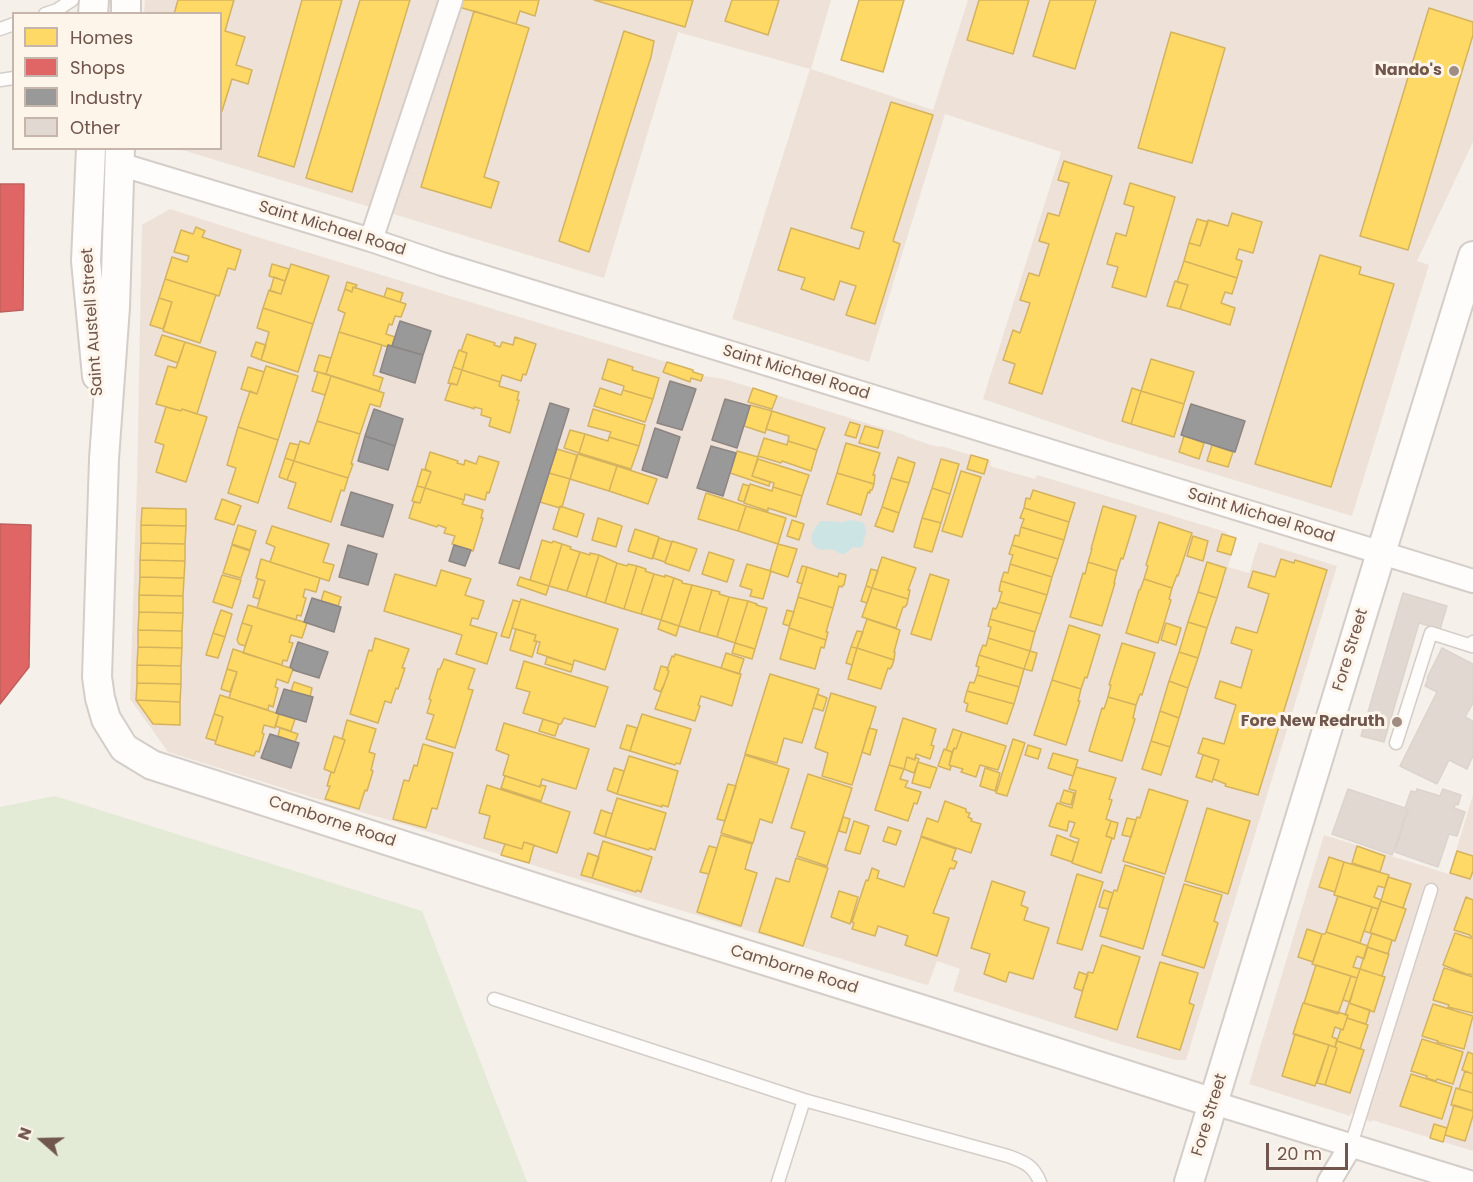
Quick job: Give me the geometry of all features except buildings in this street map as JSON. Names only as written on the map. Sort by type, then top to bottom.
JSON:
[{"type":"street","points":[[371,240],[451,0]]},
{"type":"street","name":"Saint Austell Street","points":[[91,150],[86,261],[105,459]]},
{"type":"street","name":"Saint Michael Road","points":[[120,156],[442,264],[1473,581]]},
{"type":"street","name":"Saint Austell Street","points":[[120,156],[97,677],[106,719],[124,748]]},
{"type":"street","name":"Fore Street","points":[[1189,1182],[1473,256]]},
{"type":"street","name":"Camborne Road","points":[[124,748],[152,765],[1214,1104],[1469,1182]]},
{"type":"street","points":[[1329,1182],[1350,1145]]},
{"type":"lane","points":[[51,12],[72,0]]},
{"type":"lane","points":[[1396,743],[1431,633],[1472,646],[1473,642]]},
{"type":"lane","points":[[1350,1145],[1431,890]]},
{"type":"lane","points":[[494,999],[804,1100],[1008,1156],[1026,1163],[1036,1173],[1040,1182]]},
{"type":"lane","points":[[778,1182],[804,1100]]},
{"type":"shaded area","points":[[145,0],[831,0],[811,69],[933,110],[968,0],[1473,0],[1473,142],[1417,261],[1429,265],[1352,516],[1103,440],[983,399],[1061,152],[945,114],[869,362],[732,319],[810,69],[678,32],[604,278],[182,150],[222,150],[222,12],[144,12]]},
{"type":"shaded area","points":[[170,209],[693,370],[704,376],[724,379],[931,445],[988,460],[991,461],[990,465],[993,467],[1035,479],[1037,475],[1226,532],[1228,536],[1236,538],[1228,567],[1249,573],[1259,542],[1337,566],[1186,1060],[1176,1060],[1123,1045],[953,991],[960,969],[937,961],[928,985],[924,984],[168,752],[130,699],[142,225]]},
{"type":"shaded area","points":[[1473,795],[1473,1151],[1249,1084],[1324,835],[1449,874]]},
{"type":"green space","points":[[55,796],[422,911],[527,1182],[0,1182],[0,807]]},
{"type":"water","points":[[821,521],[862,522],[865,527],[864,544],[860,548],[854,547],[841,554],[832,549],[819,549],[812,543],[813,531]]},
{"type":"place","name":"Nando's","points":[[1454,71]]},
{"type":"place","name":"Fore New Redruth","points":[[1397,722]]}]
